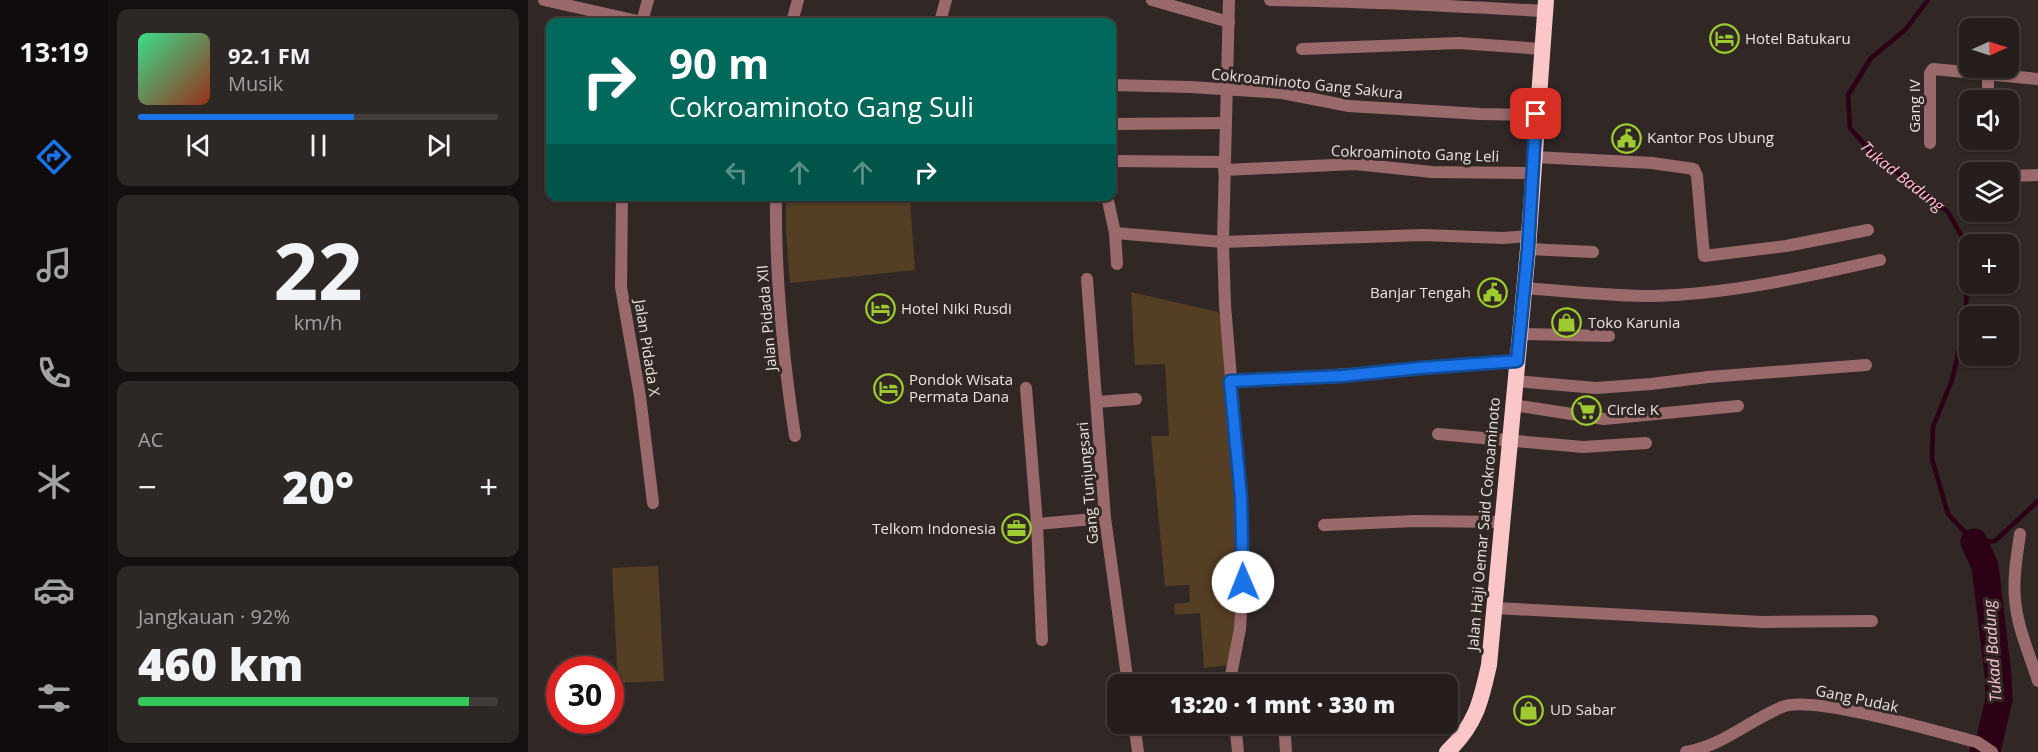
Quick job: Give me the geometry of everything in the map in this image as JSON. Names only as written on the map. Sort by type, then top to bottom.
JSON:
[{"type":"highway","name":"Jalan Haji Oemar Said Cokroaminoto","points":[[1448,752],[1462,739],[1473,722],[1480,705],[1489,665],[1528,243],[1545,6]]},
{"type":"street","points":[[544,0],[624,18]]},
{"type":"street","points":[[643,18],[648,0]]},
{"type":"street","points":[[793,18],[798,0]]},
{"type":"street","points":[[941,18],[946,0]]},
{"type":"street","points":[[1152,0],[1228,22]]},
{"type":"street","points":[[1229,0],[1223,242],[1230,381],[1241,498],[1243,582],[1240,629],[1231,674]]},
{"type":"street","points":[[1270,0],[1374,2],[1441,7],[1545,6]]},
{"type":"street","points":[[1302,49],[1460,44],[1542,49]]},
{"type":"street","name":"Gang IV","points":[[1930,143],[1930,73],[1933,69],[1959,71]]},
{"type":"street","name":"Gang IV","points":[[2019,77],[2038,79]]},
{"type":"street","name":"Cokroaminoto Gang Sakura","points":[[1116,85],[1282,93],[1349,106],[1458,113],[1536,114]]},
{"type":"street","points":[[1116,124],[1226,123]]},
{"type":"street","name":"Cokroaminoto Gang Leli","points":[[1116,161],[1224,166],[1355,164],[1432,171],[1533,165],[1652,163],[1694,169],[1697,176],[1703,256],[1786,246],[1868,230]]},
{"type":"street","points":[[2019,176],[2038,175]]},
{"type":"street","name":"Jalan Pidada X","points":[[622,201],[621,287],[640,396],[653,503]]},
{"type":"street","name":"Jalan Pidada XII","points":[[776,201],[778,286],[789,401],[795,436]]},
{"type":"street","points":[[1108,201],[1115,233],[1117,264]]},
{"type":"street","points":[[1115,233],[1223,242],[1423,235],[1503,238],[1593,252]]},
{"type":"street","points":[[1524,288],[1625,295],[1688,294],[1754,287],[1880,260]]},
{"type":"street","name":"Gang Tunjungsari","points":[[1087,279],[1104,518],[1127,674]]},
{"type":"street","points":[[1520,334],[1609,336]]},
{"type":"street","points":[[1230,381],[1342,376],[1517,361]]},
{"type":"street","points":[[1516,381],[1596,388],[1651,384],[1708,376],[1866,365]]},
{"type":"street","points":[[1026,388],[1037,524],[1042,640]]},
{"type":"street","points":[[1097,402],[1136,399]]},
{"type":"street","points":[[1514,405],[1604,418],[1738,406]]},
{"type":"street","points":[[1438,434],[1582,447],[1646,443]]},
{"type":"street","points":[[1037,524],[1104,518]]},
{"type":"street","points":[[1324,525],[1415,521],[1503,522]]},
{"type":"street","points":[[2020,534],[2015,602],[2038,681]]},
{"type":"street","points":[[1495,608],[1762,622],[1872,621]]},
{"type":"street","name":"Gang Pudak","points":[[1686,752],[1702,749],[1783,706],[1798,703],[1856,712],[1977,742],[1992,752]]},
{"type":"street","points":[[1136,734],[1138,752]]},
{"type":"street","points":[[1236,734],[1238,752]]},
{"type":"street","points":[[1285,734],[1286,752]]},
{"type":"shaded area","points":[[786,201],[910,201],[915,270],[790,283]]},
{"type":"shaded area","points":[[1131,292],[1218,312],[1221,319],[1238,500],[1237,629],[1228,665],[1204,668],[1200,613],[1175,615],[1174,604],[1190,602],[1189,585],[1165,586],[1151,436],[1169,436],[1165,364],[1135,365]]},
{"type":"shaded area","points":[[658,566],[664,681],[624,683],[624,656],[617,656],[612,568]]},
{"type":"waterway","name":"Tukad Badung","points":[[1928,0],[1905,30],[1871,58],[1848,95],[1850,128],[1871,152],[1948,212],[1965,242],[1968,280],[1964,328],[1952,380],[1933,427],[1932,459],[1948,514],[1974,542],[1995,541],[2038,501]]},
{"type":"waterway","name":"Tukad Badung","points":[[1974,542],[1985,566],[1998,675],[1999,699],[1988,747],[1983,752]]},
{"type":"place","name":"Hotel Batukaru","points":[[1724,39]]},
{"type":"place","name":"Kantor Pos Ubung","points":[[1626,138]]},
{"type":"place","name":"Banjar Tengah","points":[[1492,293]]},
{"type":"place","name":"Hotel Niki Rusdi","points":[[880,309]]},
{"type":"place","name":"Toko Karunia","points":[[1567,323]]},
{"type":"place","name":"Pondok Wisata Permata Dana","points":[[888,389]]},
{"type":"place","name":"Circle K","points":[[1586,410]]},
{"type":"place","name":"Telkom Indonesia","points":[[1017,529]]},
{"type":"place","name":"UD Sabar","points":[[1529,710]]},
{"type":"route","points":[[1243,582],[1241,498],[1230,381],[1342,376],[1517,361],[1528,249],[1536,114]]}]
